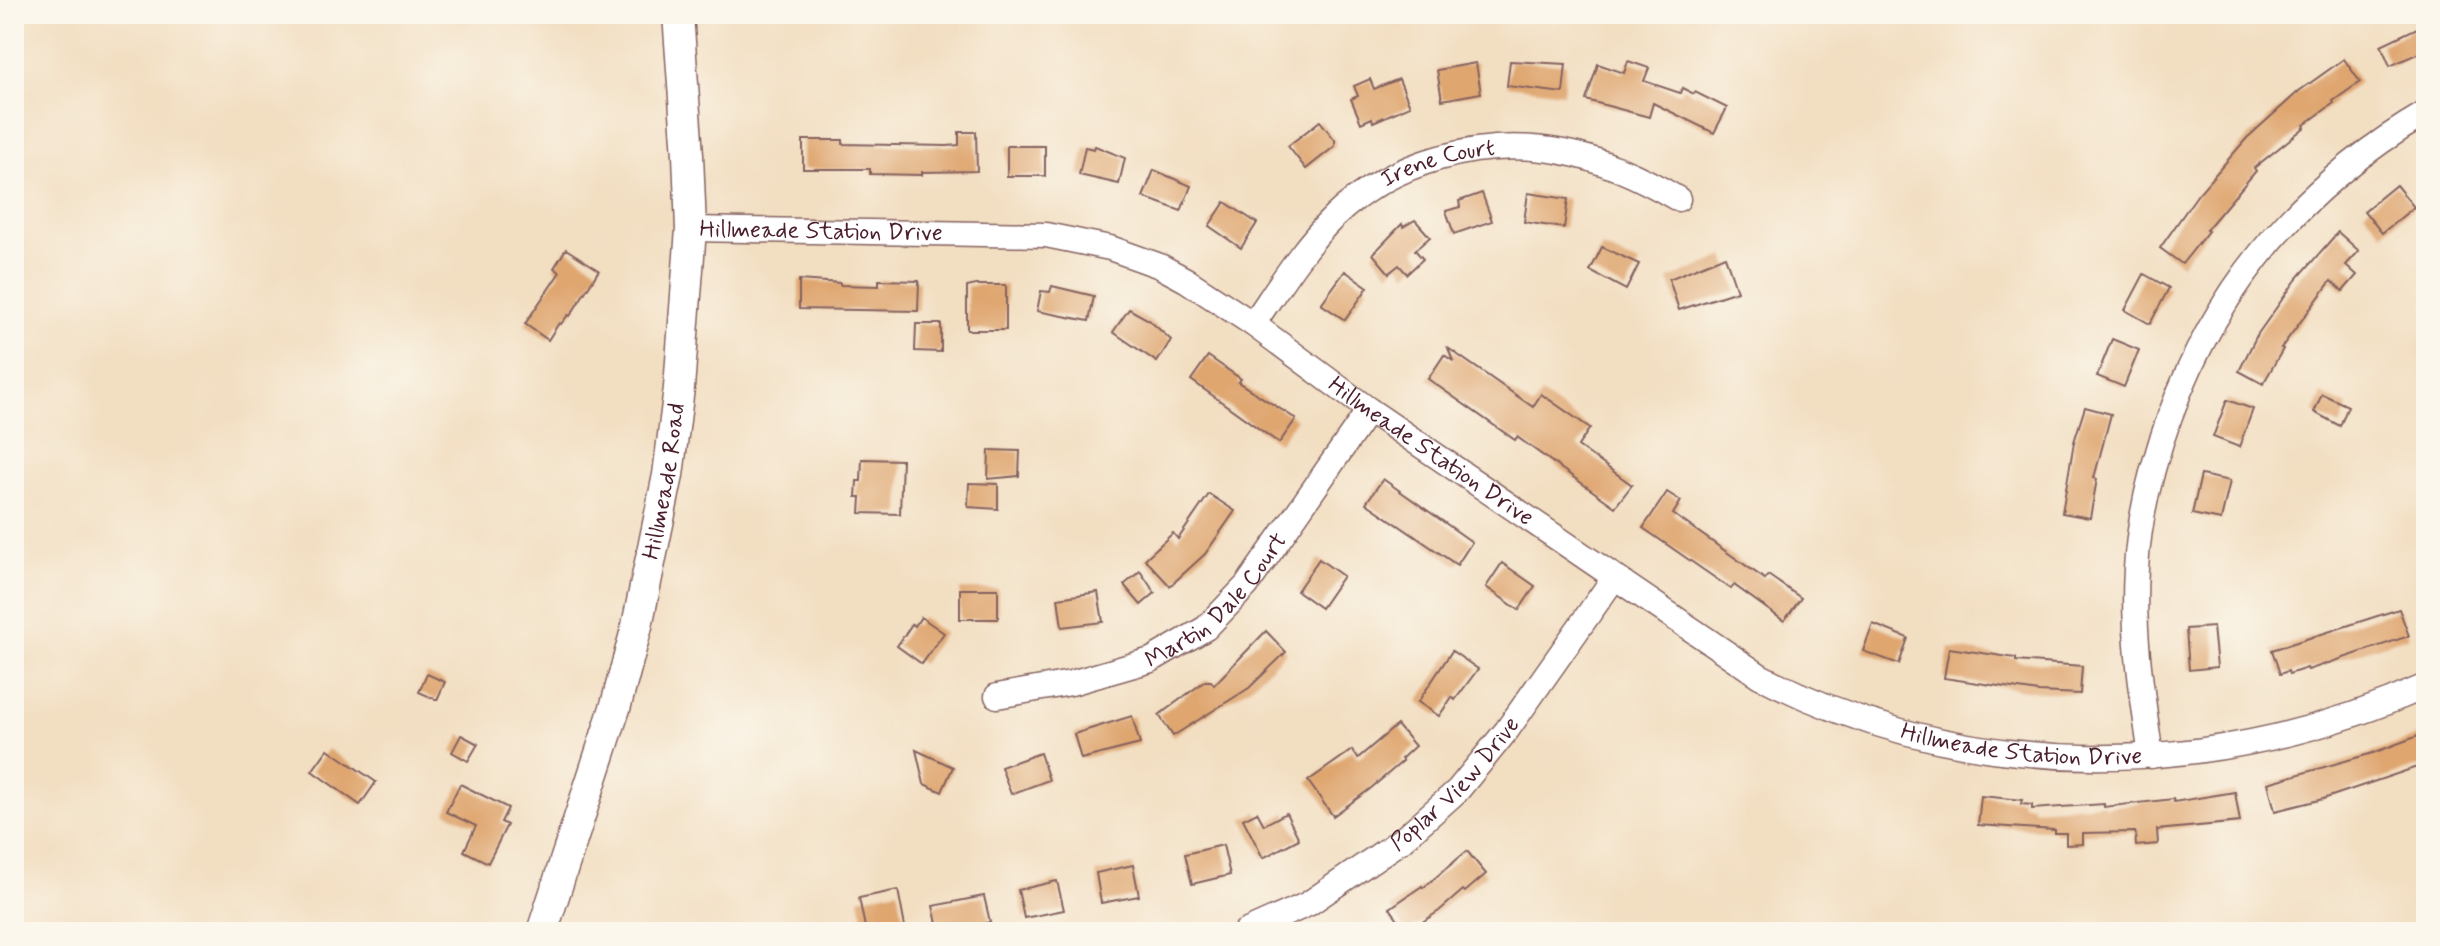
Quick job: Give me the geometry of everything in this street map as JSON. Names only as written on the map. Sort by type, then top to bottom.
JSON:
[{"type":"street","name":"Hillmeade Road","points":[[542,932],[616,705],[655,544],[668,475],[679,388],[691,229],[678,14]]},
{"type":"street","name":"Hillmeade Station Drive","points":[[2151,756],[2136,638],[2136,569],[2148,482],[2179,391],[2194,356],[2227,297],[2278,232],[2321,187],[2347,166],[2426,113]]},
{"type":"street","name":"Irene Court","points":[[1253,324],[1308,245],[1337,214],[1386,179],[1418,164],[1497,146],[1546,148],[1614,167],[1678,199]]},
{"type":"street","name":"Hillmeade Station Drive","points":[[691,229],[1046,235],[1088,242],[1160,266],[1253,324],[1369,410],[1760,676],[1853,717],[1940,742],[2012,753],[2062,756],[2193,753],[2264,739],[2379,704],[2426,686]]},
{"type":"street","name":"Martin Dale Court","points":[[997,696],[1071,683],[1151,660],[1206,628],[1247,585],[1369,410]]},
{"type":"street","name":"Poplar View Drive","points":[[1245,932],[1308,904],[1403,839],[1458,790],[1507,730],[1614,578]]},
{"type":"building","points":[[2417,28],[2426,50],[2390,66],[2381,45]]},
{"type":"building","points":[[2344,59],[2360,82],[2254,168],[2256,171],[2182,264],[2160,248],[2198,194],[2247,138],[2299,91]]},
{"type":"building","points":[[1510,61],[1566,64],[1563,93],[1507,86]]},
{"type":"building","points":[[1628,61],[1649,68],[1644,81],[1680,93],[1682,88],[1695,92],[1727,108],[1714,133],[1653,103],[1649,117],[1586,100],[1598,64],[1624,73]]},
{"type":"building","points":[[1476,63],[1481,93],[1442,100],[1437,70]]},
{"type":"building","points":[[1370,79],[1374,89],[1399,79],[1410,106],[1373,122],[1372,118],[1361,123],[1351,99],[1358,96],[1354,86]]},
{"type":"building","points":[[1320,121],[1335,140],[1335,146],[1306,169],[1288,146]]},
{"type":"building","points":[[959,132],[976,132],[977,171],[922,172],[922,175],[870,174],[870,169],[803,169],[803,140],[947,146],[959,145]]},
{"type":"building","points":[[1007,146],[1045,146],[1045,176],[1007,176]]},
{"type":"building","points":[[1095,146],[1125,158],[1119,184],[1079,175],[1085,147],[1094,149]]},
{"type":"building","points":[[1154,170],[1191,186],[1181,211],[1143,197]]},
{"type":"building","points":[[2396,185],[2414,207],[2382,233],[2364,211]]},
{"type":"building","points":[[1482,193],[1492,221],[1454,234],[1446,211],[1460,207],[1459,201]]},
{"type":"building","points":[[1528,193],[1568,199],[1564,228],[1524,222]]},
{"type":"building","points":[[1225,202],[1257,223],[1241,248],[1209,226]]},
{"type":"building","points":[[1415,220],[1430,237],[1415,250],[1423,259],[1407,274],[1399,265],[1389,273],[1373,254],[1402,224],[1403,227]]},
{"type":"building","points":[[2338,232],[2359,251],[2346,265],[2357,275],[2343,291],[2331,281],[2281,348],[2263,384],[2239,371],[2257,335],[2296,280]]},
{"type":"building","points":[[1602,247],[1639,264],[1626,290],[1590,271]]},
{"type":"building","points":[[566,249],[599,270],[570,316],[559,323],[548,340],[525,324],[560,272],[554,268]]},
{"type":"building","points":[[1725,256],[1737,291],[1679,310],[1669,279]]},
{"type":"building","points":[[1345,271],[1368,287],[1345,320],[1321,304]]},
{"type":"building","points":[[2144,274],[2169,288],[2150,324],[2125,310]]},
{"type":"building","points":[[799,280],[879,286],[879,280],[919,281],[918,311],[799,309]]},
{"type":"building","points":[[1006,285],[1006,330],[967,330],[967,287]]},
{"type":"building","points":[[1052,286],[1094,296],[1089,321],[1037,311],[1041,291],[1050,292]]},
{"type":"building","points":[[1129,309],[1149,320],[1171,340],[1157,362],[1113,332]]},
{"type":"building","points":[[916,324],[941,324],[941,352],[915,351]]},
{"type":"building","points":[[2112,339],[2139,350],[2124,387],[2097,376]]},
{"type":"building","points":[[1448,348],[1533,407],[1541,394],[1590,428],[1578,446],[1632,485],[1615,507],[1517,437],[1515,440],[1428,379],[1444,355],[1453,361]]},
{"type":"building","points":[[1208,356],[1241,379],[1238,382],[1296,419],[1279,443],[1191,380]]},
{"type":"building","points":[[2322,394],[2348,406],[2340,426],[2314,412]]},
{"type":"building","points":[[2227,400],[2253,409],[2239,447],[2213,437]]},
{"type":"building","points":[[2085,407],[2111,414],[2094,478],[2097,479],[2090,518],[2062,513],[2074,442]]},
{"type":"building","points":[[989,450],[1020,451],[1019,476],[988,479]]},
{"type":"building","points":[[862,459],[902,460],[900,514],[860,513],[861,497],[856,497],[857,481],[861,481]]},
{"type":"building","points":[[2201,475],[2230,481],[2221,520],[2192,514]]},
{"type":"building","points":[[1383,479],[1472,542],[1457,565],[1366,503]]},
{"type":"building","points":[[969,483],[998,484],[998,509],[968,507]]},
{"type":"building","points":[[1667,492],[1681,501],[1673,514],[1765,579],[1768,575],[1801,598],[1784,621],[1734,585],[1731,589],[1643,528]]},
{"type":"building","points":[[1209,494],[1235,511],[1205,554],[1170,586],[1145,559],[1173,533],[1178,539]]},
{"type":"building","points":[[1319,559],[1343,576],[1321,608],[1297,591]]},
{"type":"building","points":[[1502,563],[1535,586],[1519,610],[1486,587]]},
{"type":"building","points":[[1140,571],[1155,593],[1141,605],[1124,585]]},
{"type":"building","points":[[960,589],[998,589],[998,619],[960,619]]},
{"type":"building","points":[[1098,592],[1103,622],[1062,627],[1058,598]]},
{"type":"building","points":[[2399,609],[2409,636],[2308,670],[2280,674],[2272,650]]},
{"type":"building","points":[[921,617],[944,633],[922,664],[897,646],[912,624],[915,626]]},
{"type":"building","points":[[1873,624],[1908,638],[1899,664],[1863,651]]},
{"type":"building","points":[[2213,627],[2217,667],[2189,670],[2186,629]]},
{"type":"building","points":[[1266,631],[1286,652],[1249,688],[1173,736],[1159,715],[1205,681],[1211,681],[1214,685]]},
{"type":"building","points":[[1949,648],[2016,658],[2016,661],[2082,666],[2080,694],[2039,692],[1944,678]]},
{"type":"building","points":[[1452,651],[1478,669],[1439,716],[1418,702]]},
{"type":"building","points":[[427,674],[445,682],[437,700],[419,692]]},
{"type":"building","points":[[1132,716],[1140,744],[1081,759],[1074,734]]},
{"type":"building","points":[[1397,725],[1415,746],[1401,759],[1403,761],[1333,816],[1308,781],[1352,750],[1358,758]]},
{"type":"building","points":[[2426,733],[2426,764],[2323,799],[2275,811],[2268,783],[2373,753]]},
{"type":"building","points":[[461,735],[478,744],[468,761],[452,752]]},
{"type":"building","points":[[328,749],[376,782],[360,805],[312,771]]},
{"type":"building","points":[[916,750],[953,767],[942,792],[924,784]]},
{"type":"building","points":[[1040,753],[1049,780],[1011,794],[1001,767]]},
{"type":"building","points":[[460,784],[508,808],[501,822],[507,825],[488,863],[464,851],[476,826],[446,812]]},
{"type":"building","points":[[2235,792],[2240,822],[2157,830],[2158,844],[2136,846],[2135,832],[2083,833],[2083,844],[2066,845],[2066,833],[2055,833],[2055,830],[1978,825],[1981,796],[2022,800],[2021,804],[2032,805],[2032,809],[2104,804],[2104,807],[2173,799],[2174,802]]},
{"type":"building","points":[[1257,812],[1264,825],[1286,813],[1299,839],[1263,858],[1243,819]]},
{"type":"building","points":[[1223,845],[1230,875],[1192,884],[1185,854]]},
{"type":"building","points":[[1467,851],[1486,874],[1407,932],[1390,908],[1423,888]]},
{"type":"building","points":[[1133,865],[1139,896],[1101,903],[1096,873]]},
{"type":"building","points":[[1057,881],[1064,910],[1024,918],[1018,890]]},
{"type":"building","points":[[898,890],[906,932],[866,932],[859,898]]},
{"type":"building","points":[[984,896],[990,922],[939,932],[933,906]]}]
